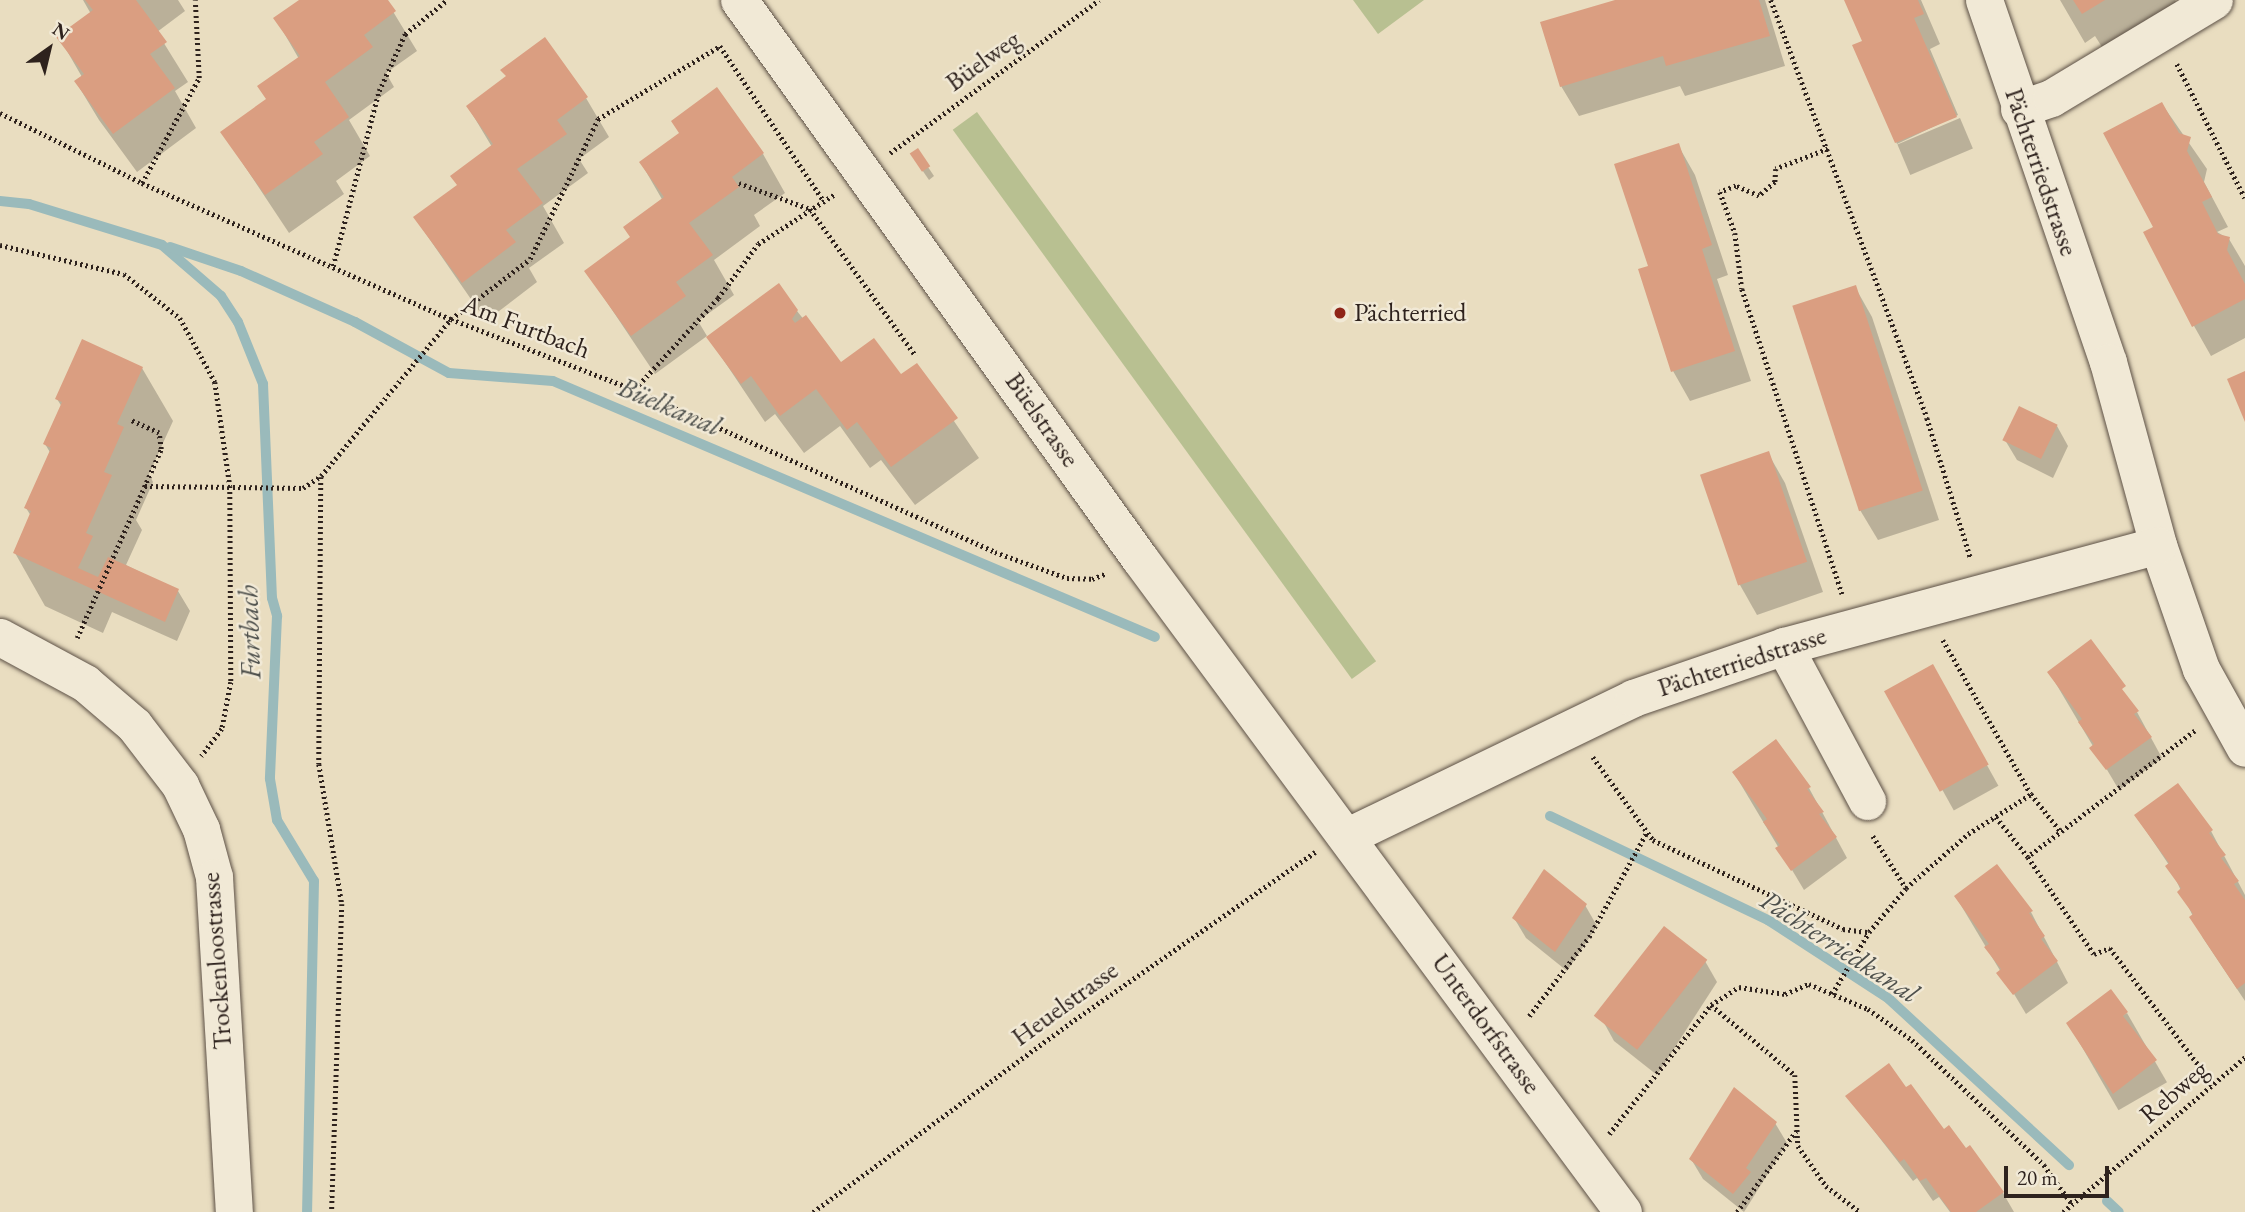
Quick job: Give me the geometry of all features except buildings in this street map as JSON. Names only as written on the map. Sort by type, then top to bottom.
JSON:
[{"type":"street","name":"Büelstrasse","points":[[739,0],[1140,559],[1346,834]]},
{"type":"street","name":"Pächterriedstrasse","points":[[1984,0],[2019,109],[2108,362],[2158,545],[2201,669],[2245,748]]},
{"type":"street","points":[[2019,109],[2051,98],[2214,0]]},
{"type":"street","name":"Pächterriedstrasse","points":[[1346,834],[1633,698],[1784,646],[2158,545]]},
{"type":"street","name":"Trockenloostrasse","points":[[0,637],[85,683],[134,725],[180,785],[201,829],[214,877],[234,1212]]},
{"type":"street","points":[[1784,646],[1867,801]]},
{"type":"street","name":"Unterdorfstrasse","points":[[1346,834],[1623,1212]]},
{"type":"path","points":[[142,183],[199,78],[195,0]]},
{"type":"path","points":[[333,266],[379,91],[405,34],[447,0]]},
{"type":"path","name":"Büelweg","points":[[889,154],[1099,0]]},
{"type":"path","points":[[1771,0],[1927,418],[1982,593]]},
{"type":"path","points":[[2160,32],[2245,198]]},
{"type":"path","points":[[145,486],[303,488],[321,476],[389,398],[451,319],[530,259],[598,118],[720,46],[823,201]]},
{"type":"path","name":"Am Furtbach","points":[[0,113],[142,183],[451,319],[635,390],[995,552],[1067,578],[1092,579],[1111,571]]},
{"type":"path","points":[[1828,149],[1776,169],[1775,182],[1759,196],[1736,186],[1720,192],[1735,233],[1742,289],[1852,627]]},
{"type":"path","points":[[739,183],[810,209],[916,356]]},
{"type":"path","points":[[635,390],[718,298],[758,244],[843,189]]},
{"type":"path","points":[[0,246],[124,274],[180,318],[215,382],[230,486],[231,682],[222,729],[180,785]]},
{"type":"path","points":[[74,645],[161,449],[159,433],[132,421]]},
{"type":"path","points":[[321,476],[319,764],[342,904],[332,1212]]},
{"type":"path","points":[[1927,607],[2031,794],[2061,832]]},
{"type":"path","points":[[2028,858],[2224,709]]},
{"type":"path","points":[[1572,727],[1653,840],[1843,929],[1869,932]]},
{"type":"path","points":[[1832,994],[1869,932],[1906,888],[1968,834],[2031,794]]},
{"type":"path","points":[[1996,816],[2094,954],[2110,948],[2213,1084]]},
{"type":"path","points":[[1529,1016],[1589,937],[1639,842],[1647,832]]},
{"type":"path","name":"Heuelstrasse","points":[[813,1212],[1070,1023],[1346,834]]},
{"type":"path","points":[[1588,1164],[1711,1005],[1739,988],[1786,994],[1809,984],[1868,1009],[1912,1040],[2044,1165],[2072,1204]]},
{"type":"path","points":[[1711,1005],[1795,1075],[1798,1146],[1826,1186],[1860,1212]]},
{"type":"path","name":"Rebweg","points":[[2063,1212],[2245,1057]]},
{"type":"path","points":[[1737,1212],[1797,1130]]},
{"type":"green space","points":[[1353,0],[1424,0],[1378,34]]},
{"type":"green space","points":[[977,112],[1376,661],[1352,679],[953,130]]},
{"type":"waterway","name":"Furtbach","points":[[0,201],[29,204],[162,245],[221,296],[238,322],[263,384],[272,598],[277,616],[270,779],[277,820],[314,881],[307,1212]]},
{"type":"waterway","name":"Büelkanal","points":[[170,247],[241,271],[355,322],[449,373],[553,381],[1155,637]]},
{"type":"waterway","name":"Pächterriedkanal","points":[[1550,816],[1768,920],[1889,999],[2069,1165]]},
{"type":"waterway","name":"Pächterriedkanal","points":[[2107,1201],[2119,1212]]},
{"type":"place","name":"Pächterried","points":[[1340,313]]}]
